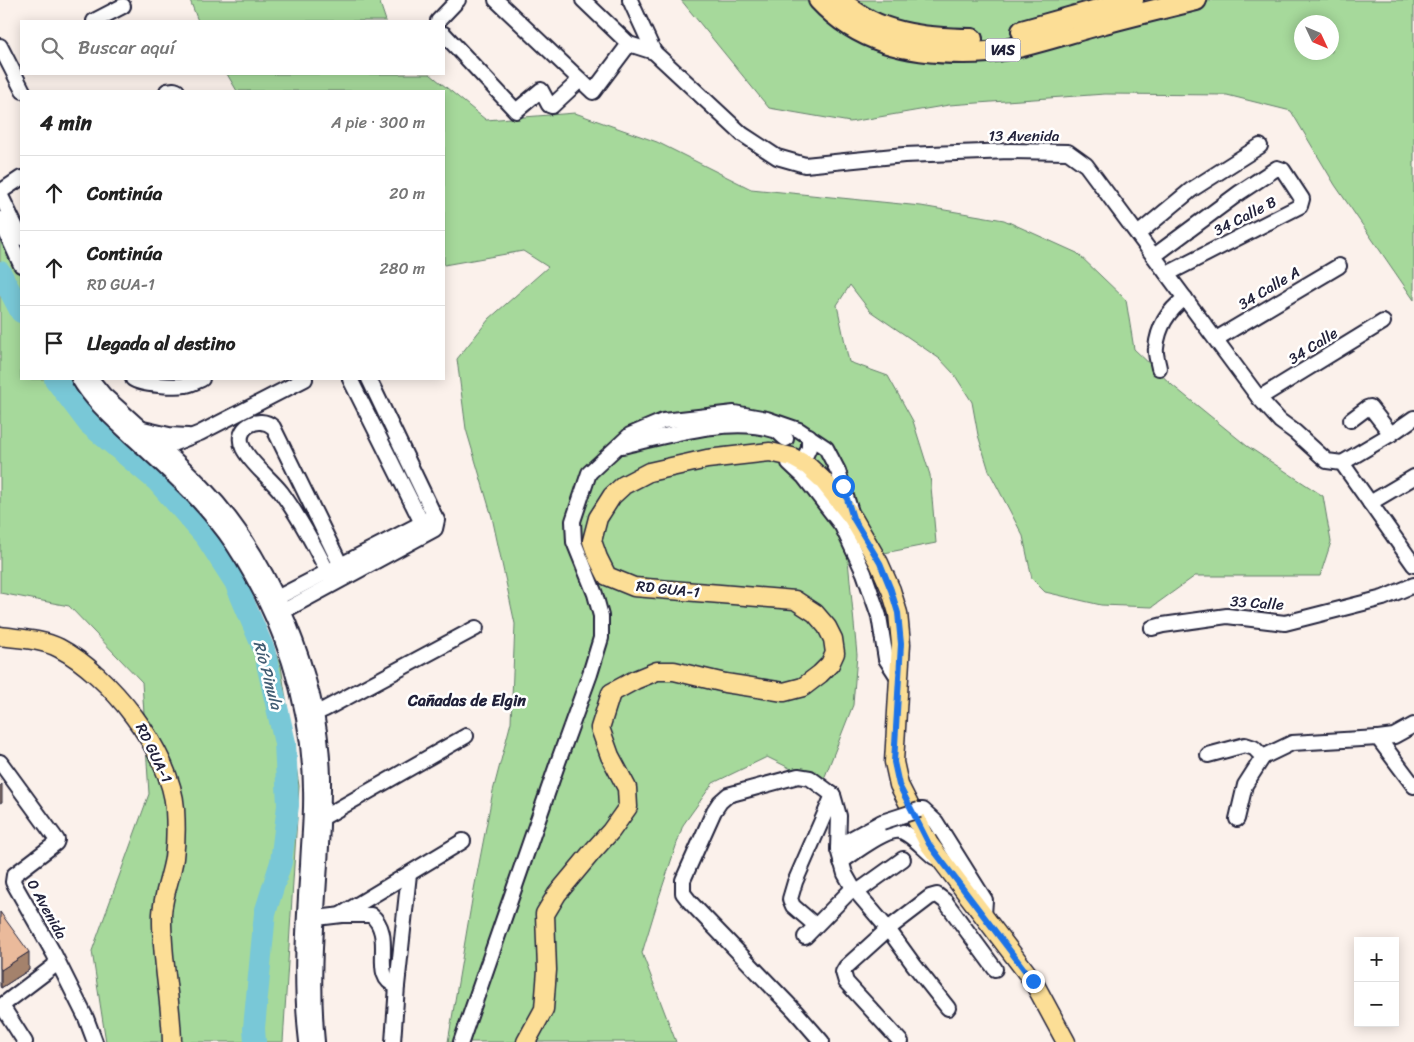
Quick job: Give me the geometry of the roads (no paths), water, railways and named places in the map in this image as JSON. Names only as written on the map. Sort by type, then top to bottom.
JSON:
[{"type":"highway","name":"VAS","points":[[819,0],[841,22],[863,34],[885,43],[912,50],[943,53],[976,53],[1008,50],[1110,21],[1196,0]]},
{"type":"highway","name":"VAS","points":[[841,0],[852,11],[892,29],[917,36],[946,39],[977,39],[1005,36],[1133,0]]},
{"type":"main road","name":"RD GUA-1","points":[[526,1042],[544,1009],[547,970],[545,914],[557,894],[611,831],[628,807],[627,788],[610,756],[600,728],[611,693],[657,671],[674,671],[725,684],[784,692],[802,686],[820,674],[830,664],[835,653],[833,639],[827,627],[815,613],[795,600],[634,587],[607,576],[592,542],[598,518],[612,496],[624,484],[649,472],[707,459],[770,452],[792,457],[796,463],[822,479],[853,518],[880,563],[898,613],[901,644],[894,762],[899,785],[929,844],[1033,981],[1066,1042]]},
{"type":"main road","name":"RD GUA-1","points":[[0,636],[35,640],[58,648],[92,670],[139,721],[168,776],[175,807],[176,833],[174,858],[162,912],[164,971],[172,1019],[172,1042]]},
{"type":"street","points":[[496,0],[593,92],[629,44]]},
{"type":"street","name":"13 Avenida","points":[[583,0],[629,44],[654,52],[742,134],[777,157],[805,165],[904,155],[1010,151],[1068,152],[1086,164],[1259,398],[1280,421],[1295,432],[1327,462],[1342,462]]},
{"type":"street","points":[[630,0],[654,52]]},
{"type":"street","points":[[439,20],[453,2]]},
{"type":"street","points":[[96,20],[123,6]]},
{"type":"street","points":[[445,35],[516,111],[541,90],[552,106],[580,80]]},
{"type":"street","points":[[0,46],[17,64],[23,90]]},
{"type":"street","points":[[1138,234],[1191,190],[1260,146]]},
{"type":"street","name":"34 Calle B","points":[[1154,256],[1239,193],[1277,168],[1282,170],[1302,199],[1300,206],[1168,274]]},
{"type":"street","points":[[20,179],[0,193],[20,236]]},
{"type":"street","points":[[0,219],[20,263]]},
{"type":"street","name":"34 Calle A","points":[[1216,339],[1339,266]]},
{"type":"street","points":[[1159,368],[1155,350],[1162,323],[1176,305],[1185,298]]},
{"type":"street","name":"34 Calle","points":[[1259,398],[1383,322]]},
{"type":"street","points":[[80,380],[96,403],[204,488],[223,510],[254,554],[278,614],[302,663],[310,716],[322,760],[310,919],[302,989],[307,1042]]},
{"type":"street","points":[[92,380],[104,395],[142,429],[156,451]]},
{"type":"street","points":[[136,380],[140,383],[183,385],[200,380]]},
{"type":"street","points":[[156,451],[191,436],[303,380]]},
{"type":"street","points":[[350,380],[424,528]]},
{"type":"street","points":[[272,600],[330,577],[424,528],[435,529],[437,520],[369,380]]},
{"type":"street","points":[[1351,420],[1370,407],[1391,434]]},
{"type":"street","points":[[461,1042],[601,638],[601,616],[597,601],[574,542],[573,521],[589,473],[630,435],[663,421],[734,413],[768,419],[800,430],[826,448],[838,471],[853,518]]},
{"type":"street","points":[[330,577],[281,492],[243,448],[240,438],[241,432],[247,426],[262,420],[268,422],[273,427],[343,570]]},
{"type":"street","points":[[1413,421],[1342,462],[1414,565]]},
{"type":"street","points":[[616,447],[712,426],[750,426],[776,430],[786,439]]},
{"type":"street","points":[[142,429],[169,435],[191,436]]},
{"type":"street","points":[[809,436],[809,448],[796,463],[804,477],[842,526],[864,573],[879,616],[886,659],[898,679]]},
{"type":"street","points":[[1370,503],[1414,477]]},
{"type":"street","points":[[278,614],[330,577]]},
{"type":"street","name":"33 Calle","points":[[1152,628],[1227,616],[1286,623],[1383,598],[1414,585]]},
{"type":"street","points":[[310,716],[476,628]]},
{"type":"street","points":[[1237,819],[1245,785],[1263,757],[1292,743],[1394,736],[1414,725]]},
{"type":"street","points":[[316,821],[466,736]]},
{"type":"street","points":[[1378,738],[1414,786]]},
{"type":"street","points":[[1208,755],[1245,745],[1254,748],[1263,757]]},
{"type":"street","name":"0 Avenida","points":[[0,762],[57,840],[56,843],[18,872],[13,879],[56,961]]},
{"type":"street","points":[[822,1042],[795,1011],[690,902],[682,887],[683,880],[714,811],[728,795],[740,790],[798,776],[810,778],[833,795],[839,816],[840,855],[845,874],[855,890],[888,929],[948,1008]]},
{"type":"street","points":[[815,925],[793,906],[790,899],[795,882],[833,795]]},
{"type":"street","points":[[840,855],[849,840],[882,822],[923,810],[936,822],[985,900],[984,915]]},
{"type":"street","points":[[840,855],[888,833],[899,831],[906,834],[948,868]]},
{"type":"street","points":[[342,915],[463,841]]},
{"type":"street","points":[[805,937],[815,925],[855,890],[903,859]]},
{"type":"street","points":[[393,1042],[409,874]]},
{"type":"street","points":[[901,1042],[846,982],[843,972],[846,966],[888,929],[930,897],[937,895],[945,901],[995,970]]},
{"type":"street","points":[[310,919],[342,915],[371,916],[380,925],[383,936],[385,978],[397,986]]},
{"type":"street","points":[[310,919],[317,1042]]},
{"type":"street","points":[[25,1042],[1,1007],[54,966],[56,961]]},
{"type":"street","points":[[56,961],[86,1018],[95,1042]]},
{"type":"waterway","name":"Río Pinula","points":[[0,272],[20,310]]},
{"type":"waterway","name":"Río Pinula","points":[[56,380],[89,424],[157,481],[206,537],[235,582],[264,650],[285,743],[288,805],[281,862],[265,913],[254,1028],[255,1042]]},
{"type":"district","name":"Cañadas de Elgin","points":[[467,700]]}]
